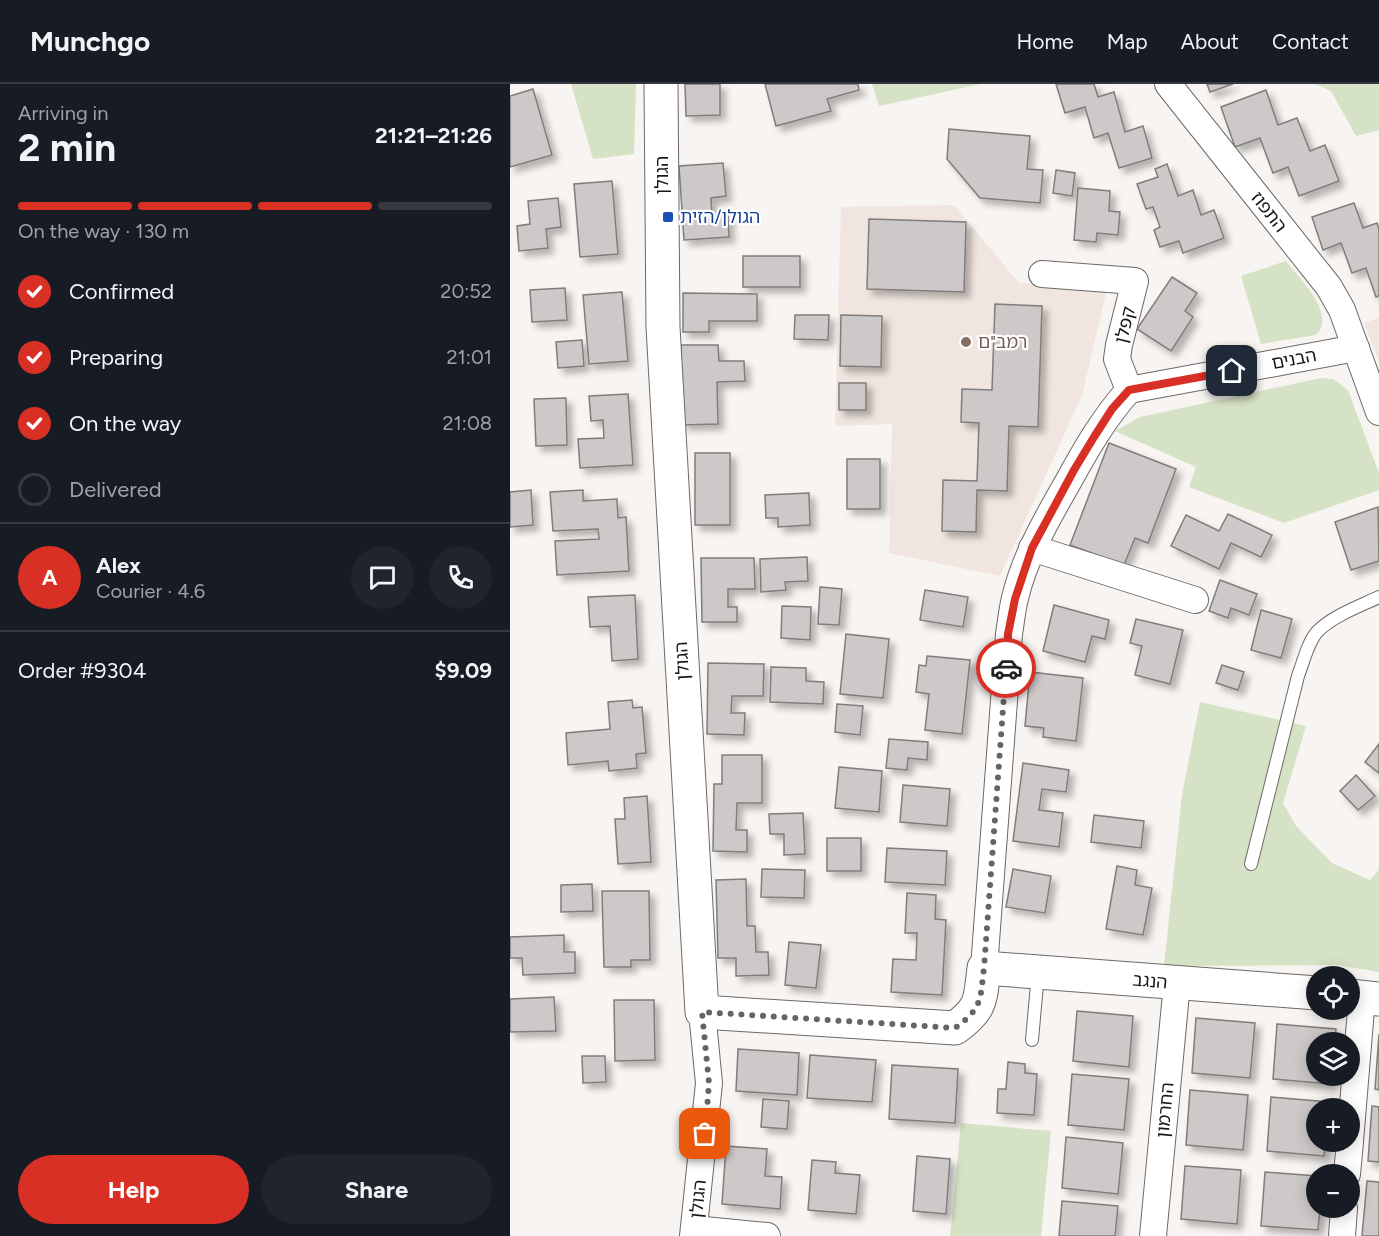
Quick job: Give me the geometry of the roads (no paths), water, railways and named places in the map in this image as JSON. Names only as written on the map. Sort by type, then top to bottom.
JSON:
[{"type":"street","name":"הגולן","points":[[661,84],[663,327],[702,1012],[709,1083],[694,1232]]},
{"type":"street","name":"התפוז","points":[[1168,84],[1329,287],[1342,310],[1356,348]]},
{"type":"street","name":"קפלן","points":[[1042,274],[1136,281],[1117,359],[1129,390]]},
{"type":"street","points":[[1356,348],[1379,412]]},
{"type":"street","name":"הבנים","points":[[1129,390],[1356,348]]},
{"type":"street","points":[[702,1012],[955,1028],[967,1019],[979,1005],[984,968],[1008,634],[1015,599],[1032,548],[1094,437],[1112,409],[1129,390]]},
{"type":"street","points":[[1032,548],[1195,600]]},
{"type":"street","name":"הנגב","points":[[984,968],[1306,992]]},
{"type":"street","name":"החרמון","points":[[1153,1236],[1177,983]]},
{"type":"street","points":[[1354,1098],[1364,997]]},
{"type":"street","points":[[1342,1236],[1343,1218]]},
{"type":"street","points":[[694,1232],[767,1236]]},
{"type":"lane","points":[[1251,864],[1298,676],[1306,653],[1316,633],[1331,621],[1379,597]]},
{"type":"lane","points":[[1032,1040],[1038,972]]},
{"type":"place","name":"הגולן/הזית","points":[[668,217]]},
{"type":"place","name":"רמב\"ם","points":[[966,342]]}]
